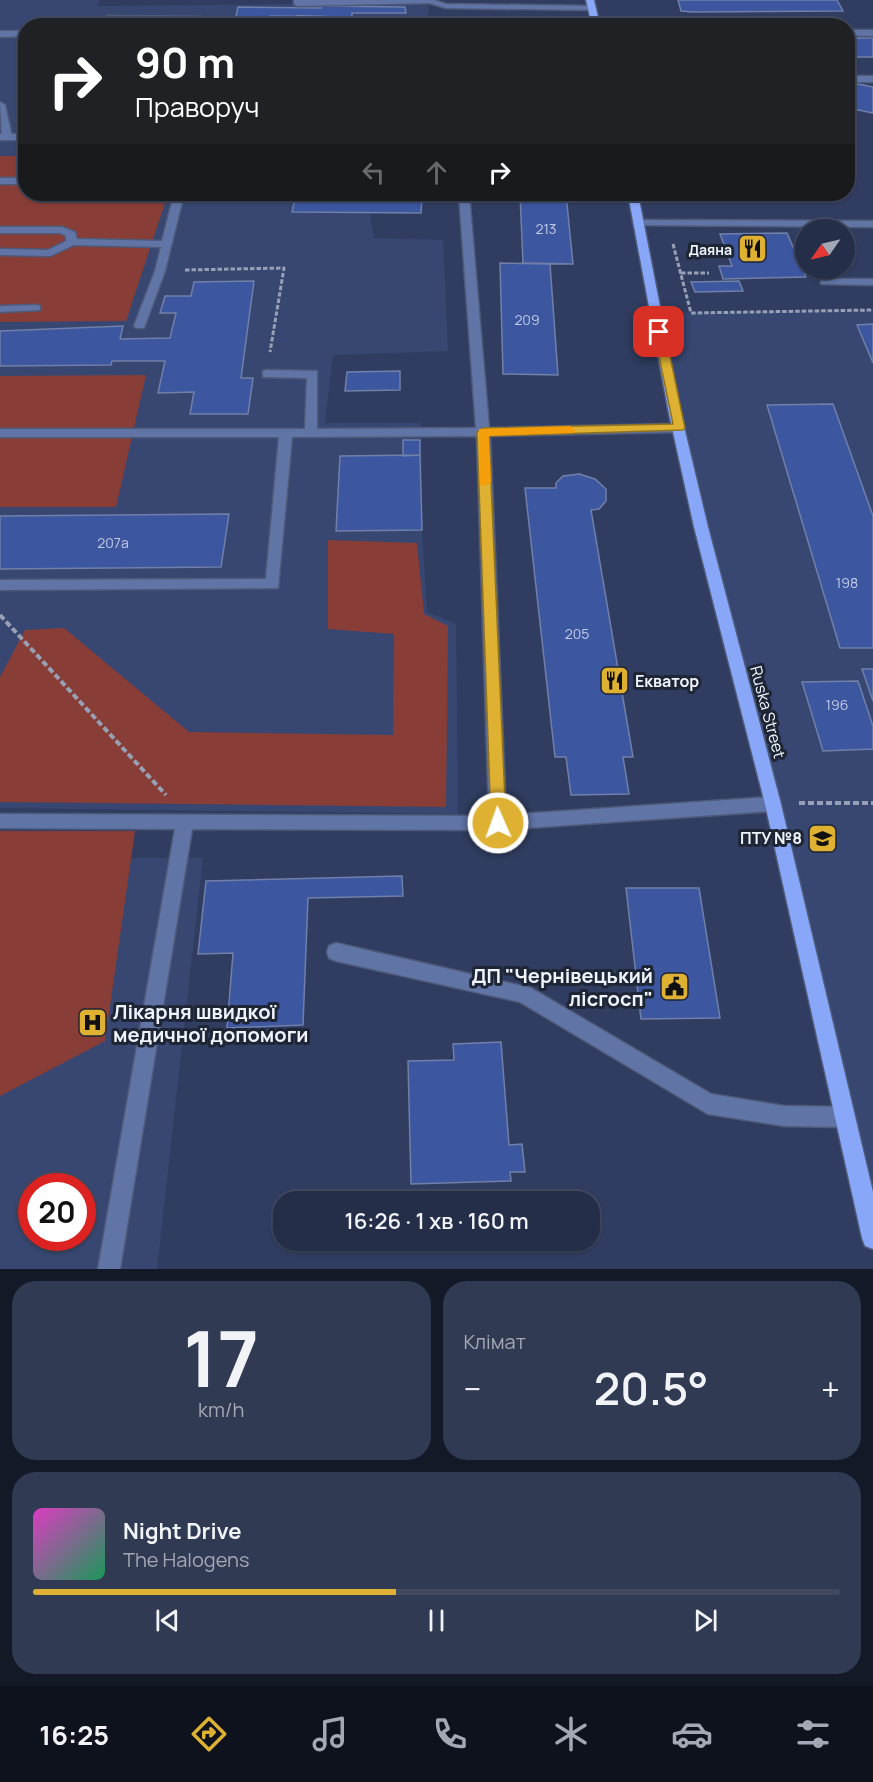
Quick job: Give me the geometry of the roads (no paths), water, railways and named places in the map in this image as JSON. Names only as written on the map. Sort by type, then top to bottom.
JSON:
[{"type":"main road","name":"Ruska Street","points":[[634,201],[701,527],[773,804],[873,1238]]},
{"type":"street","points":[[298,0],[298,4],[429,1],[446,6],[591,4]]},
{"type":"street","points":[[0,34],[18,33]]},
{"type":"street","points":[[855,33],[873,33]]},
{"type":"street","points":[[855,79],[873,79]]},
{"type":"street","points":[[0,105],[4,137]]},
{"type":"street","points":[[0,181],[18,182]]},
{"type":"street","points":[[140,326],[160,271],[177,201]]},
{"type":"street","points":[[465,201],[483,432],[498,823]]},
{"type":"street","points":[[638,223],[873,224]]},
{"type":"street","points":[[0,230],[62,230],[71,234],[72,242]]},
{"type":"street","points":[[0,252],[50,253],[72,242],[167,244]]},
{"type":"street","points":[[825,282],[873,282]]},
{"type":"street","points":[[0,309],[36,308]]},
{"type":"street","points":[[267,374],[313,374],[311,432]]},
{"type":"street","points":[[0,433],[483,432],[679,428]]},
{"type":"street","points":[[0,585],[273,584],[286,433]]},
{"type":"street","points":[[0,821],[498,823],[773,804]]},
{"type":"street","points":[[109,1269],[185,822]]},
{"type":"street","points":[[336,952],[524,994],[708,1104],[784,1116],[844,1117]]},
{"type":"place","name":"Даяна","points":[[753,249]]},
{"type":"place","name":"Екватор","points":[[614,681]]},
{"type":"place","name":"ПТУ №8","points":[[823,838]]},
{"type":"place","name":"ДП \"Чернівецький лісгосп\"","points":[[674,986]]},
{"type":"place","name":"Лікарня швидкої медичної допомоги","points":[[92,1022]]}]
